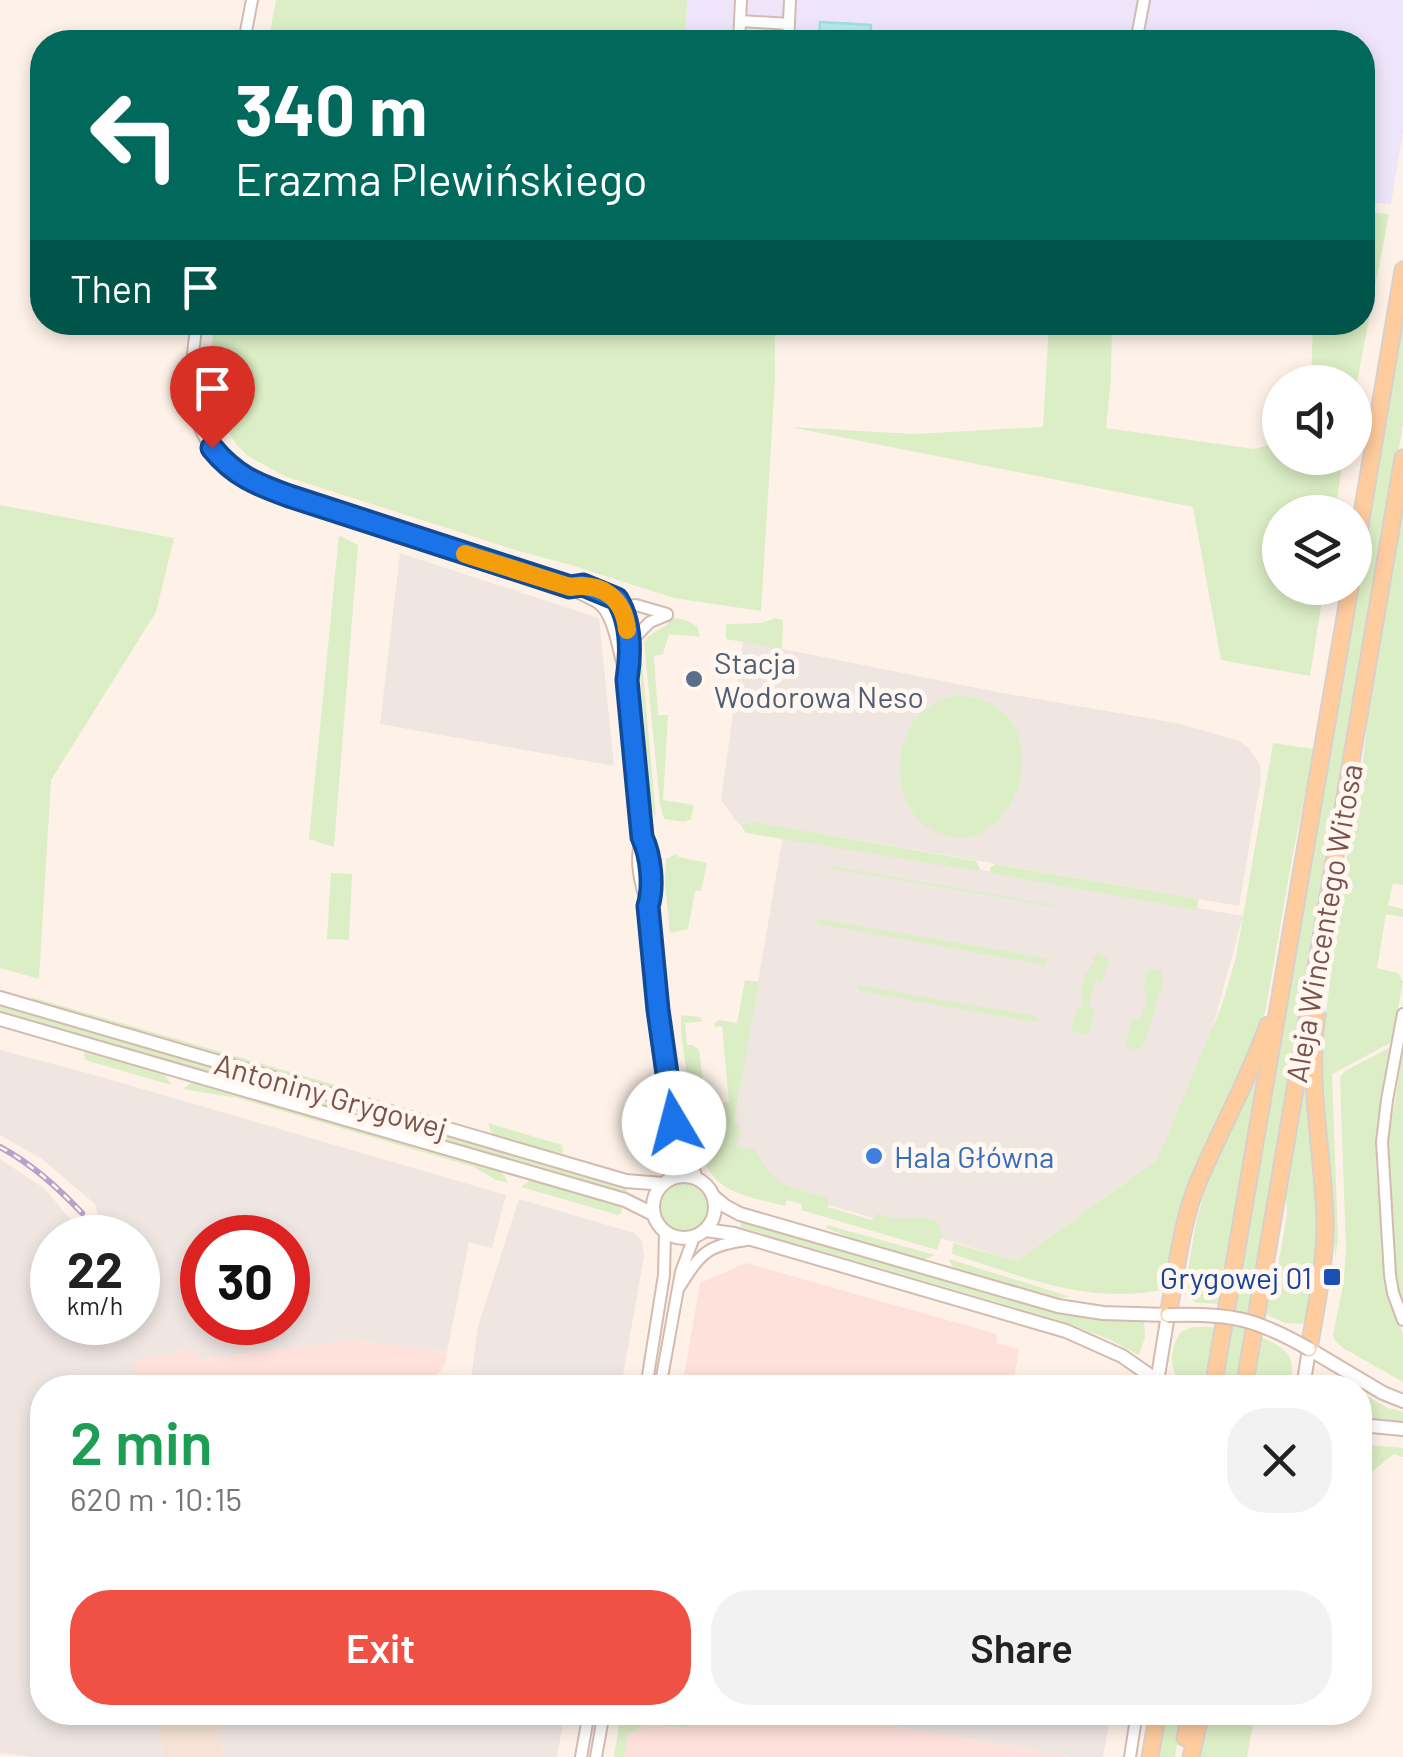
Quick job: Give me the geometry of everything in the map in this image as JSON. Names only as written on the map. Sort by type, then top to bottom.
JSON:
[{"type":"main road","points":[[1365,495],[1403,270]]},
{"type":"main road","name":"Aleja Wincentego Witosa","points":[[1246,1375],[1403,458]]},
{"type":"main road","name":"Aleja Wincentego Witosa","points":[[1215,1375],[1347,605]]},
{"type":"main road","points":[[1309,1350],[1325,1241],[1314,1034],[1332,923],[1331,878]]},
{"type":"main road","points":[[1168,1315],[1192,1198],[1258,1054],[1282,984]]},
{"type":"main road","points":[[1142,1757],[1148,1725]]},
{"type":"main road","points":[[1150,1757],[1156,1725]]},
{"type":"main road","points":[[1182,1757],[1188,1725]]},
{"type":"main road","points":[[1190,1757],[1198,1725]]},
{"type":"street","points":[[246,30],[252,0]]},
{"type":"street","points":[[740,30],[742,0]]},
{"type":"street","points":[[789,30],[790,0]]},
{"type":"street","points":[[1138,30],[1144,0]]},
{"type":"street","points":[[740,22],[789,24]]},
{"type":"street","points":[[196,335],[190,378],[193,408],[206,439],[233,470],[289,496],[570,587],[600,604],[622,608],[636,605],[668,614],[650,622],[628,644]]},
{"type":"street","points":[[570,587],[583,585],[617,599],[626,617],[630,660],[627,680]]},
{"type":"street","points":[[600,604],[627,680],[642,837],[637,848],[642,891],[648,906],[658,1010],[674,1123],[682,1134],[697,1179]]},
{"type":"street","points":[[608,618],[622,608]]},
{"type":"street","name":"Antoniny Grygowej","points":[[0,998],[626,1181],[666,1182]]},
{"type":"street","points":[[1403,1014],[1384,1120],[1382,1158],[1390,1275],[1403,1320]]},
{"type":"street","name":"Antoniny Grygowej","points":[[0,1019],[607,1195],[654,1214]]},
{"type":"street","points":[[666,1182],[669,1136],[674,1123]]},
{"type":"street","points":[[1147,1375],[1122,1356],[1066,1332],[753,1239],[720,1230],[679,1238],[659,1226],[654,1214],[655,1196],[666,1182],[683,1176],[697,1179],[725,1206],[740,1214],[1039,1301],[1103,1313],[1216,1314],[1248,1320],[1278,1332],[1352,1375]]},
{"type":"street","points":[[662,1375],[684,1260],[715,1214],[713,1196]]},
{"type":"street","points":[[648,1375],[664,1275],[665,1232]]},
{"type":"street","points":[[677,1292],[706,1251],[724,1243],[753,1239]]},
{"type":"street","points":[[1161,1375],[1168,1315]]},
{"type":"street","points":[[1305,1375],[1309,1350]]},
{"type":"street","points":[[1372,1387],[1403,1401]]},
{"type":"street","points":[[1372,1426],[1403,1429]]},
{"type":"street","points":[[581,1757],[587,1725]]},
{"type":"street","points":[[596,1757],[602,1725]]},
{"type":"street","points":[[1130,1757],[1135,1725]]},
{"type":"shaded area","points":[[687,0],[1403,0],[1403,133],[1391,204],[1375,203],[1375,30],[686,30]]},
{"type":"shaded area","points":[[400,553],[599,618],[614,766],[380,724]]},
{"type":"shaded area","points":[[743,641],[1176,723],[1237,740],[1248,747],[1260,765],[1261,779],[1239,906],[755,822],[738,824],[721,800]]},
{"type":"shaded area","points":[[783,835],[1243,916],[1212,1030],[1157,1160],[1017,1261],[725,1178]]},
{"type":"shaded area","points":[[0,1050],[506,1195],[492,1248],[469,1242],[447,1352],[353,1340],[199,1360],[188,1349],[134,1361],[137,1375],[30,1375],[30,1725],[159,1725],[163,1757],[32,1757],[0,1753],[0,1159],[45,1189],[67,1215],[30,1215],[30,1345],[160,1345],[160,1215],[98,1215],[95,1204],[42,1159],[0,1135]]},
{"type":"shaded area","points":[[519,1199],[634,1233],[642,1241],[644,1256],[623,1375],[472,1375],[478,1326]]},
{"type":"shaded area","points":[[746,1263],[997,1334],[996,1343],[1019,1349],[1015,1375],[684,1375],[700,1283]]},
{"type":"shaded area","points":[[353,1340],[447,1352],[445,1364],[437,1375],[137,1375],[133,1361],[189,1349],[199,1360]]},
{"type":"shaded area","points":[[159,1725],[221,1725],[223,1757],[163,1757]]},
{"type":"shaded area","points":[[221,1725],[563,1725],[557,1757],[223,1757]]},
{"type":"shaded area","points":[[623,1725],[888,1725],[1068,1757],[617,1757]]},
{"type":"shaded area","points":[[888,1725],[1109,1725],[1103,1757],[1068,1757]]},
{"type":"green space","points":[[276,0],[687,0],[686,30],[270,30]]},
{"type":"green space","points":[[1375,213],[1389,214],[1375,287]]},
{"type":"green space","points":[[1403,304],[1403,424],[1372,605],[1371,495]]},
{"type":"green space","points":[[213,335],[775,335],[761,611],[674,598],[284,476],[248,456],[237,445],[219,419],[208,370]]},
{"type":"green space","points":[[1048,335],[1112,335],[1106,428],[1254,449],[1262,447],[1262,475],[1340,475],[1338,495],[1262,495],[1262,605],[1321,605],[1310,676],[1221,660],[1193,507],[790,427],[915,434],[1043,427]]},
{"type":"green space","points":[[1313,335],[1366,335],[1360,365],[1312,365]]},
{"type":"green space","points":[[1403,495],[1403,885],[1393,883],[1388,905],[1403,909],[1403,917],[1386,914],[1377,968],[1398,973],[1403,982],[1392,1042],[1332,1074],[1338,1240],[1335,1259],[1323,1038],[1375,656]]},
{"type":"green space","points":[[0,505],[174,538],[156,612],[51,780],[39,979],[0,968]]},
{"type":"green space","points":[[339,535],[358,545],[334,847],[309,839]]},
{"type":"green space","points":[[1352,605],[1372,605],[1287,1100],[1238,1375],[1222,1375]]},
{"type":"green space","points":[[669,617],[697,626],[700,637],[669,634],[663,654],[654,656],[658,715],[668,715],[663,800],[694,805],[691,819],[684,822],[664,819],[660,804],[644,642],[668,624]]},
{"type":"green space","points":[[775,618],[783,620],[782,649],[726,639],[726,624],[763,623]]},
{"type":"green space","points":[[640,639],[656,816],[647,805],[643,770]]},
{"type":"green space","points":[[953,696],[987,702],[1009,718],[1020,742],[1021,769],[1014,796],[1000,819],[980,834],[954,837],[927,827],[911,810],[900,769],[911,726],[926,708]]},
{"type":"green space","points":[[1273,743],[1314,749],[1266,1008],[1180,1216],[1166,1289],[1110,1294],[1083,1291],[1031,1280],[952,1254],[953,1243],[1017,1261],[1157,1160],[1222,1005],[1236,957]]},
{"type":"green space","points":[[755,822],[976,861],[980,869],[746,833],[740,824]]},
{"type":"green space","points":[[676,854],[707,863],[701,891],[695,891],[688,929],[670,933],[666,859]]},
{"type":"green space","points":[[995,864],[1199,899],[1197,910],[990,873]]},
{"type":"green space","points":[[829,868],[1055,905],[1056,907]]},
{"type":"green space","points":[[331,873],[352,874],[349,940],[327,939]]},
{"type":"green space","points":[[819,919],[1047,961],[1045,965],[818,924]]},
{"type":"green space","points":[[1097,953],[1107,958],[1108,963],[1102,981],[1095,980],[1086,1005],[1095,1009],[1089,1032],[1081,1035],[1071,1026],[1077,1008],[1081,1009],[1084,1002],[1080,1000],[1081,990]]},
{"type":"green space","points":[[1151,969],[1161,971],[1163,981],[1145,1042],[1140,1049],[1133,1050],[1126,1043],[1133,1018],[1141,1019],[1148,995],[1143,992],[1147,979],[1144,977]]},
{"type":"green space","points":[[745,980],[759,982],[734,1123],[740,1125],[737,1146],[755,1150],[762,1163],[785,1184],[829,1198],[828,1207],[872,1220],[876,1213],[896,1219],[923,1217],[937,1221],[942,1236],[937,1250],[801,1210],[802,1204],[787,1200],[785,1206],[744,1195],[712,1175],[695,1131],[691,1107],[695,1105],[690,1098],[681,1015],[703,1021],[685,1023],[687,1045],[699,1050],[706,1104],[729,1102],[722,1026],[714,1024],[718,1020],[737,1023]]},
{"type":"green space","points":[[857,985],[1035,1016],[1038,1020],[859,991]]},
{"type":"green space","points":[[31,997],[353,1090],[340,1092],[37,1004]]},
{"type":"green space","points":[[0,1005],[628,1188],[626,1194],[0,1012]]},
{"type":"green space","points":[[1309,1047],[1319,1228],[1316,1273],[1306,1324],[1285,1323],[1263,1313],[1277,1272],[1287,1215],[1285,1183]]},
{"type":"green space","points":[[1391,1047],[1377,1133],[1376,1166],[1387,1297],[1403,1334],[1403,1382],[1343,1348],[1333,1335],[1346,1252],[1340,1077]]},
{"type":"green space","points":[[1403,1051],[1403,1308],[1394,1258],[1387,1148]]},
{"type":"green space","points":[[84,1052],[164,1073],[171,1085],[85,1060]]},
{"type":"green space","points":[[1262,1056],[1221,1304],[1196,1303],[1184,1293],[1207,1181]]},
{"type":"green space","points":[[199,1082],[496,1168],[508,1183],[474,1167],[238,1098],[183,1089]]},
{"type":"green space","points":[[488,1123],[562,1145],[563,1153],[503,1140],[493,1134]]},
{"type":"green space","points":[[537,1180],[623,1205],[621,1213],[521,1187]]},
{"type":"green space","points":[[684,1183],[701,1190],[708,1207],[701,1224],[684,1231],[667,1224],[660,1207],[667,1190]]},
{"type":"green space","points":[[742,1221],[1040,1307],[1086,1317],[1144,1321],[1145,1337],[1139,1355],[1062,1321],[740,1227]]},
{"type":"green space","points":[[827,1225],[935,1255],[923,1260],[864,1244],[826,1228]]},
{"type":"green space","points":[[949,1259],[1071,1297],[1042,1295],[959,1271]]},
{"type":"green space","points":[[1217,1327],[1208,1375],[1176,1375],[1173,1349],[1184,1331]]},
{"type":"green space","points":[[1261,1337],[1278,1346],[1291,1361],[1291,1375],[1254,1375]]},
{"type":"green space","points":[[1372,1399],[1403,1412],[1403,1423],[1372,1420]]},
{"type":"green space","points":[[1372,1445],[1403,1448],[1403,1457],[1394,1454],[1372,1471]]},
{"type":"green space","points":[[619,1725],[642,1725],[636,1732],[628,1732],[624,1757],[614,1757]]},
{"type":"green space","points":[[1163,1725],[1180,1725],[1175,1757],[1158,1757]]},
{"type":"green space","points":[[1204,1725],[1253,1725],[1247,1757],[1195,1757]]},
{"type":"water","points":[[820,22],[871,25],[871,30],[820,30]]},
{"type":"railway","points":[[0,1147],[44,1177],[82,1213]]},
{"type":"slow traffic","points":[[465,554],[570,587],[583,585],[604,592],[617,599],[626,617],[627,630]]},
{"type":"place","name":"Stacja Wodorowa Neso","points":[[694,679]]},
{"type":"place","name":"Hala Główna","points":[[874,1156]]},
{"type":"place","name":"Grygowej 01","points":[[1332,1277]]},
{"type":"route","points":[[212,448],[248,480],[289,496],[570,587],[583,585],[617,599],[626,617],[630,660],[627,680],[650,882],[648,906],[674,1123]]}]
